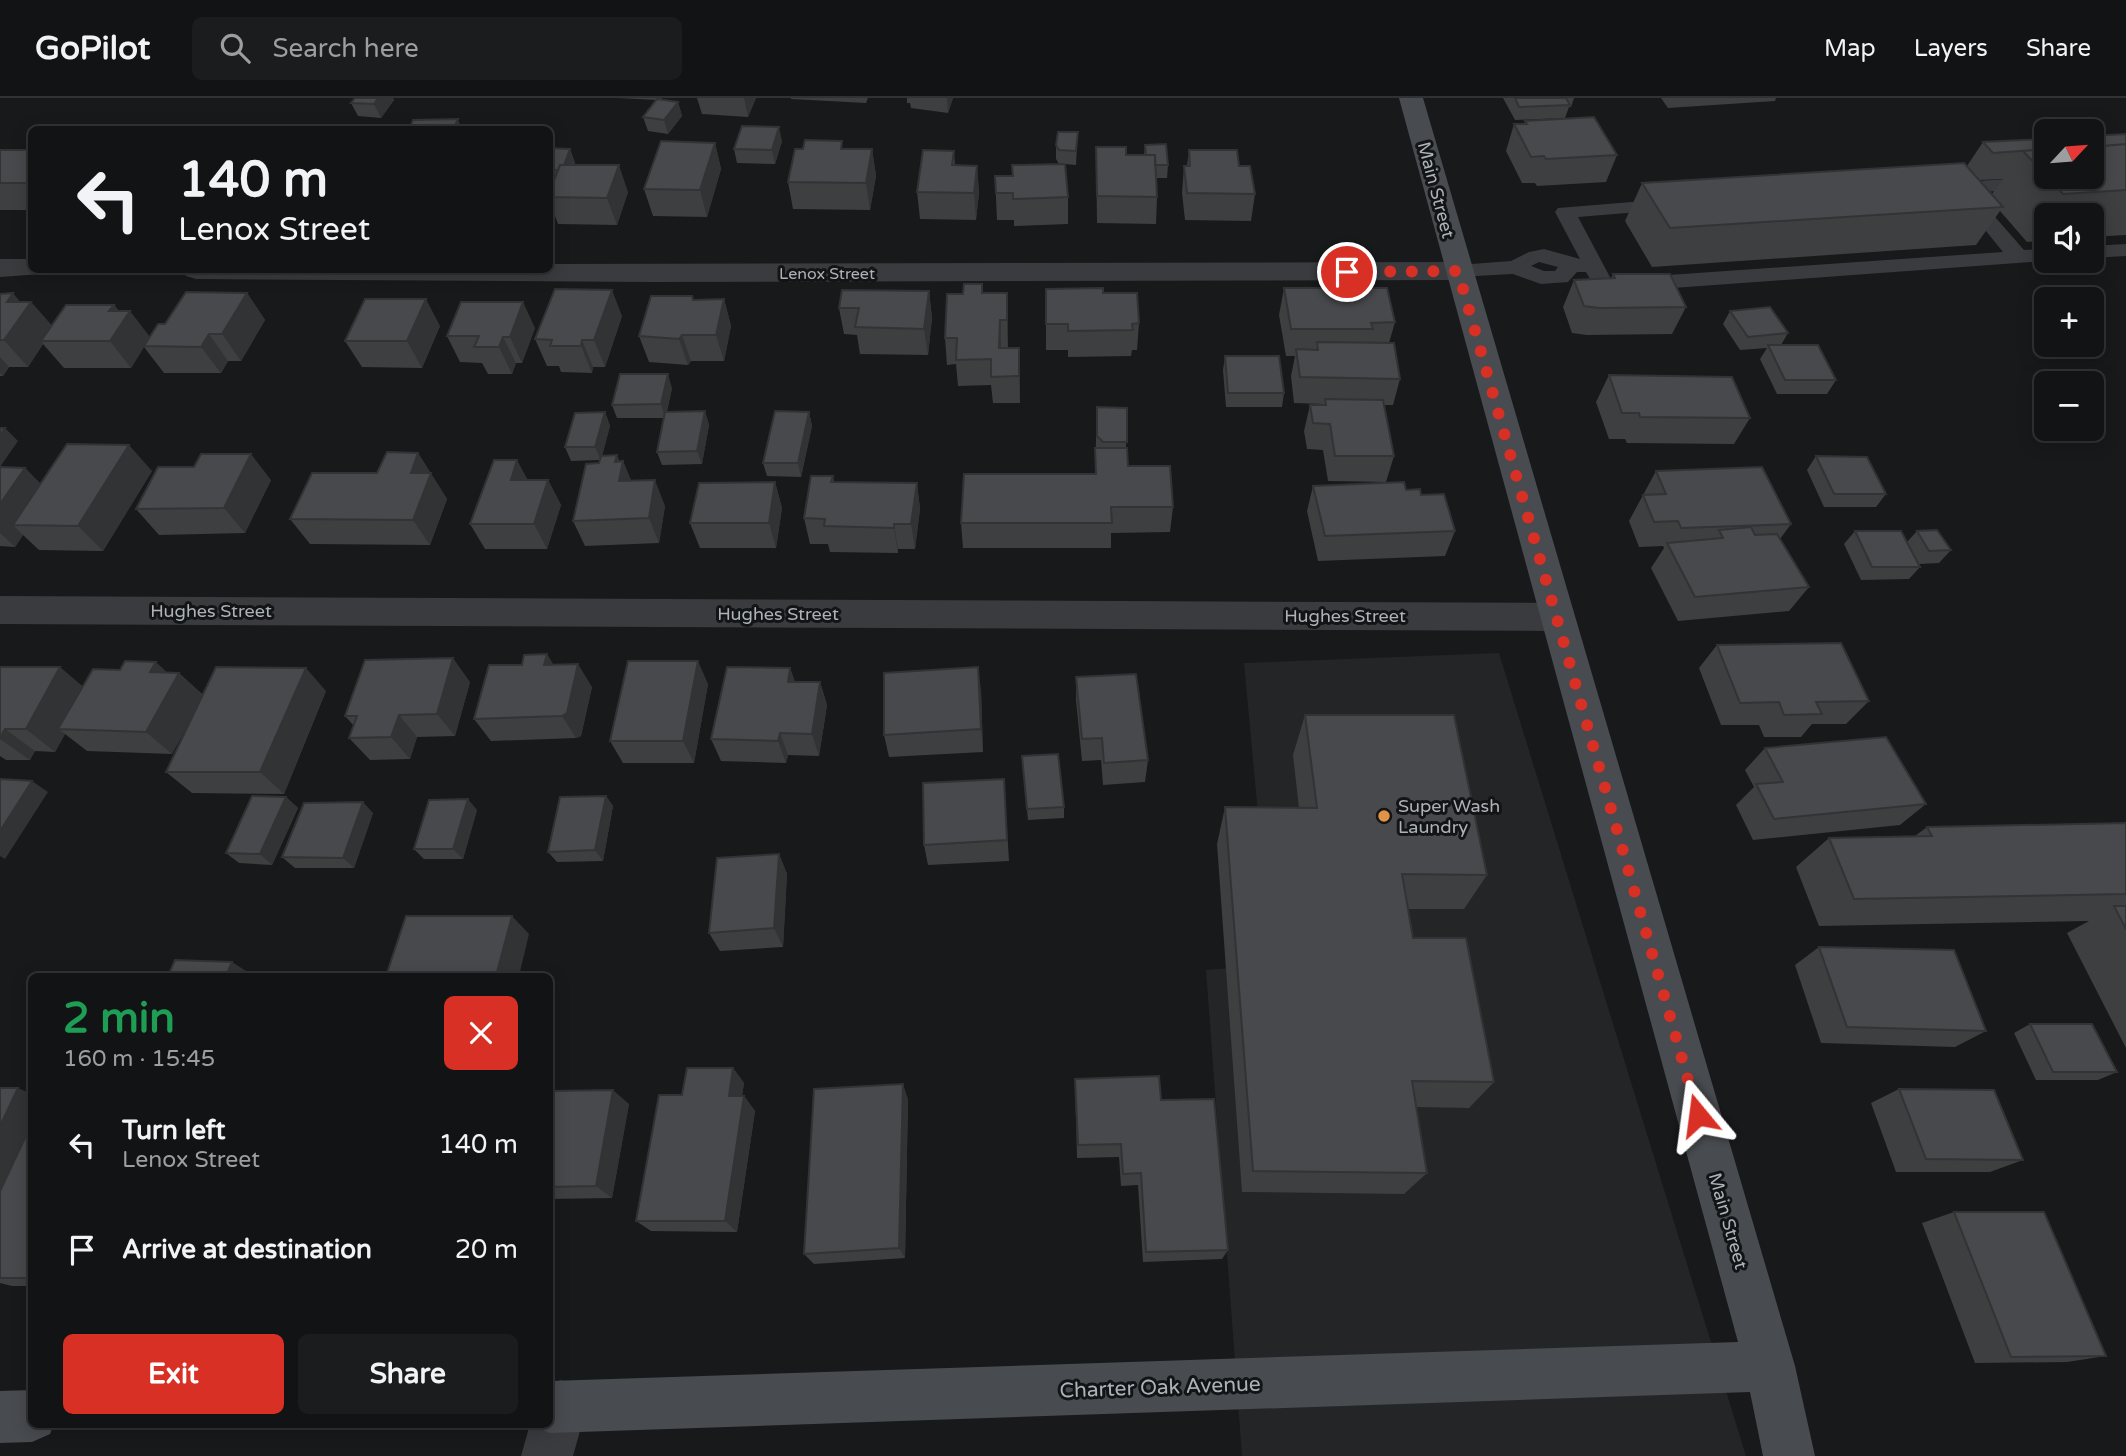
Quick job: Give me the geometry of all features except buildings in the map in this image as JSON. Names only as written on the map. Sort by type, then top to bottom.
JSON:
[{"type":"main road","name":"Main Street","points":[[1411,98],[1770,1366],[1789,1456]]},
{"type":"main road","name":"Charter Oak Avenue","points":[[555,1407],[1770,1366]]},
{"type":"main road","points":[[0,1417],[28,1416]]},
{"type":"street","points":[[0,268],[28,268]]},
{"type":"street","name":"Lenox Street","points":[[553,272],[1458,271]]},
{"type":"street","name":"Hughes Street","points":[[0,611],[1556,617]]},
{"type":"street","points":[[547,1456],[552,1428]]},
{"type":"lane","points":[[1930,190],[2034,184]]},
{"type":"lane","points":[[1958,188],[2019,257]]},
{"type":"lane","points":[[1694,204],[1565,212],[1604,286],[2034,256]]},
{"type":"lane","points":[[2104,251],[2126,250]]},
{"type":"lane","points":[[1458,271],[1516,267],[1541,278],[1561,277],[1570,267],[1592,266]]},
{"type":"shaded area","points":[[1499,653],[1746,1456],[1242,1456],[1206,970],[1272,965],[1244,663]]},
{"type":"place","name":"Super Wash Laundry","points":[[1384,816]]},
{"type":"route","points":[[1347,272],[1458,271],[1698,1115]]}]
